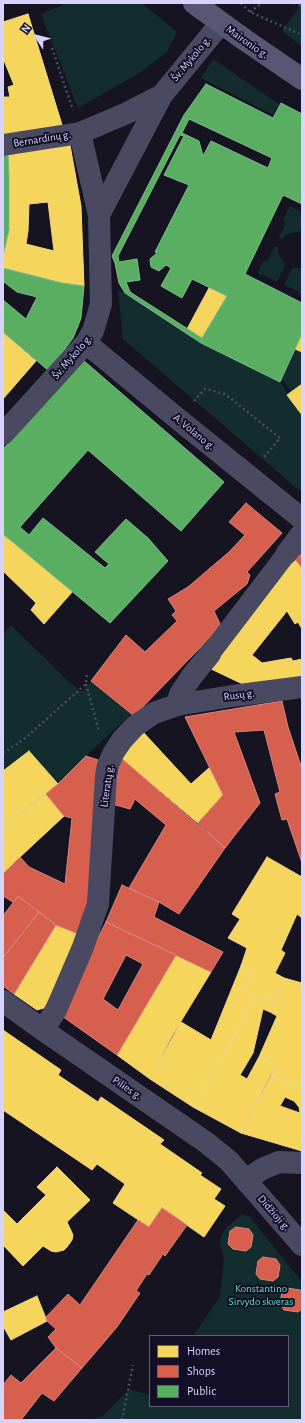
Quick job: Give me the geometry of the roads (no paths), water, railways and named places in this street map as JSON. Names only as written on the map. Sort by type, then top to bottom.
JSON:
[{"type":"main road","name":"Maironio g.","points":[[194,3],[302,79]]},
{"type":"street","name":"Šv. Mykolo g.","points":[[99,215],[162,95],[221,23]]},
{"type":"street","name":"Šv. Mykolo g.","points":[[3,434],[86,343],[93,331],[101,304],[99,215],[80,133],[127,113],[162,95]]},
{"type":"street","name":"Bernardinų g.","points":[[3,145],[80,133]]},
{"type":"street","name":"A. Volano g.","points":[[86,343],[302,519]]},
{"type":"street","points":[[177,704],[180,694],[192,676],[302,533]]},
{"type":"street","name":"Rusų g.","points":[[177,704],[302,687]]},
{"type":"street","name":"Literatų g.","points":[[43,1030],[56,1010],[98,904],[106,776],[108,765],[114,752],[135,726],[154,713],[177,704]]},
{"type":"street","name":"Pilies g.","points":[[3,1001],[207,1143],[229,1161],[246,1180]]},
{"type":"street","points":[[246,1180],[262,1169],[279,1162],[302,1163]]},
{"type":"street","name":"Didžioji g.","points":[[246,1180],[302,1245]]},
{"type":"park label","name":"Konstantino Sirvydo skveras","points":[[261,1295]]}]
